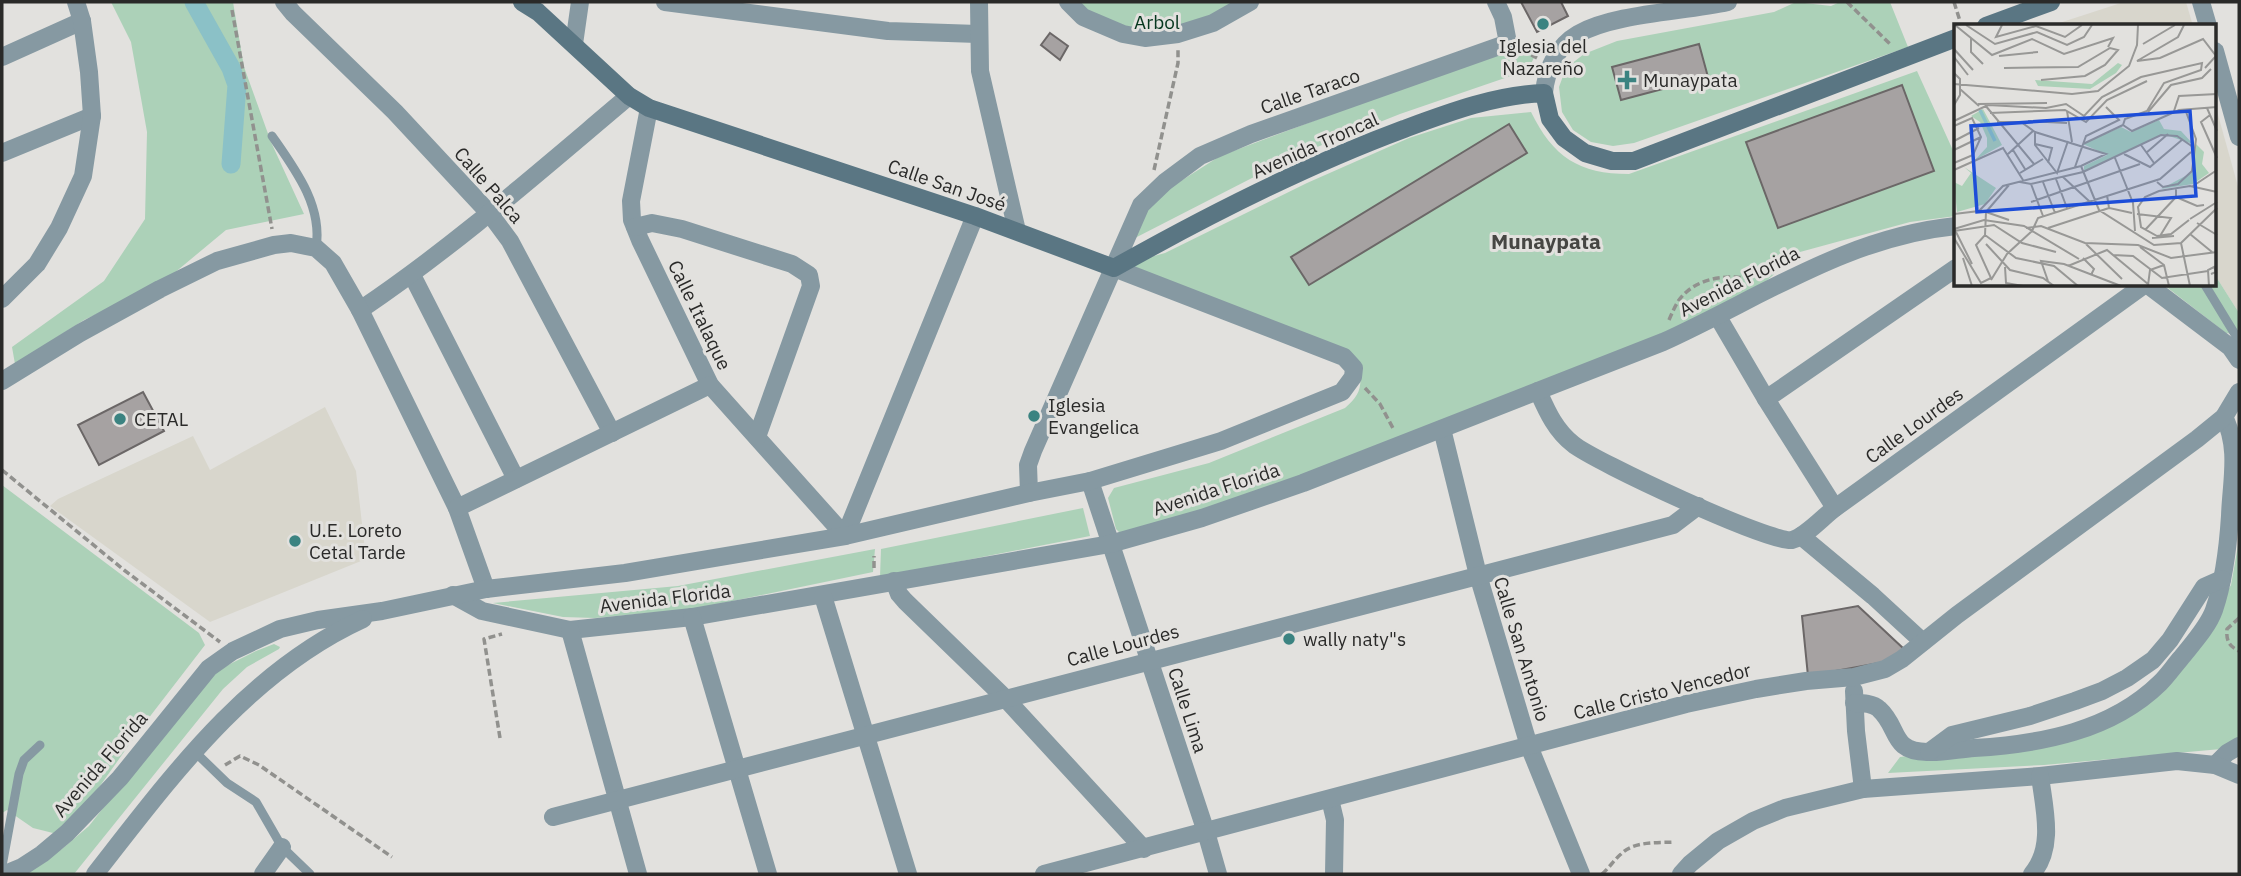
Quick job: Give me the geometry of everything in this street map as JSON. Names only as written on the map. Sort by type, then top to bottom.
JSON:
[{"type":"street","points":[[2,299],[37,264],[59,228],[83,176],[92,116],[82,21],[76,2]]},
{"type":"street","name":"Calle Palca","points":[[284,2],[395,112],[490,214],[510,241],[612,433]]},
{"type":"street","name":"Calle San José","points":[[522,2],[538,12],[629,96],[649,108],[1017,231],[1344,357],[1354,368],[1353,377],[1342,392]]},
{"type":"street","points":[[574,44],[580,2]]},
{"type":"street","points":[[665,2],[888,31],[978,34]]},
{"type":"street","points":[[979,2],[980,71],[1017,231]]},
{"type":"street","points":[[1068,2],[1083,17],[1123,34],[1145,38],[1178,34],[1213,23],[1250,2]]},
{"type":"street","points":[[1496,2],[1503,17],[1508,43]]},
{"type":"street","points":[[1728,2],[1602,24],[1577,34],[1551,65],[1544,93],[1550,119],[1564,138],[1586,153],[1612,161],[1634,160],[1954,39]]},
{"type":"street","points":[[1991,24],[2051,2]]},
{"type":"street","points":[[2201,2],[2207,24]]},
{"type":"street","points":[[2,57],[82,21]]},
{"type":"street","name":"Calle Taraco","points":[[1114,268],[1141,205],[1165,182],[1200,156],[1251,134],[1508,43]]},
{"type":"street","points":[[2216,55],[2239,137]]},
{"type":"street","name":"Avenida Troncal","points":[[1114,268],[1188,226],[1344,151],[1487,101],[1544,93]]},
{"type":"street","points":[[360,310],[412,275],[490,214],[629,96]]},
{"type":"street","name":"Calle Italaque","points":[[649,108],[631,201],[635,227],[710,385],[845,536]]},
{"type":"street","points":[[2,153],[92,116]]},
{"type":"street","points":[[845,536],[975,216]]},
{"type":"street","points":[[635,227],[652,223],[682,229],[792,264],[809,275],[811,286],[757,437]]},
{"type":"street","name":"Avenida Florida","points":[[453,595],[482,611],[570,630],[692,617],[1110,544],[1303,483],[1663,342],[1718,317],[1773,285],[1833,258],[1927,229],[1954,226]]},
{"type":"street","points":[[2,382],[80,333],[217,261],[275,245],[291,243],[316,248],[333,263],[360,310],[457,508],[486,589]]},
{"type":"street","points":[[1029,493],[1028,465],[1033,451],[1114,268]]},
{"type":"street","points":[[1766,399],[1954,269]]},
{"type":"street","points":[[412,275],[516,479]]},
{"type":"street","name":"Calle Lourdes","points":[[1801,536],[1835,508],[2143,287]]},
{"type":"street","points":[[2149,287],[2230,347],[2239,360]]},
{"type":"street","points":[[1718,317],[1835,508]]},
{"type":"street","points":[[457,508],[710,385]]},
{"type":"street","points":[[1538,391],[1551,422],[1573,444],[1615,468],[1768,536],[1784,541],[1801,536],[1923,642]]},
{"type":"street","name":"Avenida Florida","points":[[5,874],[42,854],[67,833],[120,778],[209,668],[233,651],[280,629],[486,589],[625,572],[845,536],[1090,481],[1222,441],[1342,392]]},
{"type":"street","points":[[1854,702],[1879,708],[1901,744],[1909,751],[1928,753],[2016,745],[2068,735],[2120,713],[2160,683],[2192,645],[2213,613],[2229,538],[2233,487],[2233,442],[2224,417],[2239,392]]},
{"type":"street","name":"Calle Cristo Vencedor","points":[[1044,874],[1686,704],[1756,688],[1854,677],[1885,669],[2224,417]]},
{"type":"street","name":"Calle San Antonio","points":[[1442,429],[1478,575],[1529,746],[1581,874]]},
{"type":"street","name":"Calle Lima","points":[[1090,481],[1218,874]]},
{"type":"street","name":"Calle Lourdes","points":[[553,817],[1672,525],[1698,506]]},
{"type":"street","points":[[1928,753],[1952,735],[2053,709],[2102,691],[2127,678],[2153,660],[2170,640],[2204,587],[2222,579]]},
{"type":"street","points":[[894,581],[905,601],[1004,698],[1144,849]]},
{"type":"street","points":[[823,596],[908,874]]},
{"type":"street","points":[[95,874],[174,773],[226,716],[279,672],[338,631],[382,611]]},
{"type":"street","points":[[692,617],[768,874]]},
{"type":"street","points":[[570,630],[638,874]]},
{"type":"street","points":[[1854,677],[1863,789]]},
{"type":"street","points":[[2215,765],[2239,746]]},
{"type":"street","points":[[1681,874],[1718,841],[1753,821],[1785,808],[1863,789],[2040,776],[2177,761],[2215,765],[2239,775]]},
{"type":"street","points":[[2040,776],[2046,837],[2042,871]]},
{"type":"street","points":[[1330,799],[1335,820],[1334,874]]},
{"type":"street","points":[[263,874],[282,847]]},
{"type":"lane","points":[[271,136],[297,174],[312,206],[318,228],[316,248]]},
{"type":"lane","points":[[2206,287],[2239,341]]},
{"type":"lane","points":[[2,866],[19,774],[24,760],[40,745]]},
{"type":"lane","points":[[194,751],[227,783],[256,802],[282,847],[310,874]]},
{"type":"path","points":[[1847,2],[1903,57]]},
{"type":"path","points":[[1954,2],[1960,24]]},
{"type":"path","points":[[232,10],[275,245]]},
{"type":"path","points":[[1153,173],[1178,63],[1178,34]]},
{"type":"path","points":[[1508,43],[1551,65]]},
{"type":"path","points":[[1663,342],[1667,323],[1680,299],[1688,291],[1712,278],[1747,278],[1773,285]]},
{"type":"path","points":[[1362,386],[1380,404],[1398,438]]},
{"type":"path","points":[[2,470],[124,570],[233,651]]},
{"type":"path","points":[[2239,618],[2227,629],[2226,638],[2231,647],[2239,651]]},
{"type":"path","points":[[500,737],[484,639],[507,633]]},
{"type":"path","points":[[213,770],[240,756],[249,760],[392,857]]},
{"type":"path","points":[[1602,874],[1631,847],[1674,842]]},
{"type":"shaded area","points":[[2124,2],[2186,2],[2192,24],[2056,24]]},
{"type":"shaded area","points":[[2216,108],[2239,190],[2239,313],[2216,277]]},
{"type":"shaded area","points":[[325,407],[356,471],[366,559],[210,622],[50,506],[58,499],[193,436],[210,470]]},
{"type":"green space","points":[[111,2],[233,2],[244,67],[271,142],[304,214],[226,230],[161,284],[84,320],[15,364],[12,347],[104,281],[145,219],[147,132],[131,42]]},
{"type":"green space","name":"Arbol","points":[[1058,2],[1256,2],[1165,43],[1078,20]]},
{"type":"green space","points":[[1796,2],[1831,6],[1840,2],[1890,2],[1908,47],[1634,143],[1613,146],[1591,142],[1573,130],[1562,112],[1559,87],[1566,68],[1584,54],[1617,41],[1774,12]]},
{"type":"green space","points":[[1514,39],[1524,42],[1542,41],[1528,70],[1400,114],[1297,155],[1133,239],[1148,202],[1220,156],[1500,51]]},
{"type":"green space","points":[[1917,71],[1954,153],[1954,216],[1910,222],[1800,252],[1750,295],[1612,359],[1248,496],[1121,534],[1116,529],[1108,498],[1114,488],[1209,463],[1345,408],[1360,388],[1360,372],[1125,264],[1165,253],[1307,183],[1409,138],[1471,118],[1531,112],[1549,141],[1570,160],[1596,171],[1629,174]]},
{"type":"green space","points":[[2216,277],[2239,313],[2239,335],[2226,333],[2167,287],[2216,287]]},
{"type":"green space","points":[[2,485],[199,633],[205,645],[85,807],[57,834],[33,828],[7,810],[2,813]]},
{"type":"green space","points":[[1083,508],[1090,536],[880,577],[881,549]]},
{"type":"green space","points":[[2239,540],[2239,738],[2221,749],[2044,765],[1888,773],[1900,757],[2002,744],[2089,719],[2157,684],[2203,632],[2231,585]]},
{"type":"green space","points":[[875,549],[873,572],[694,609],[595,618],[563,617],[493,603],[678,586]]},
{"type":"green space","points":[[274,644],[280,647],[279,649],[247,667],[223,689],[74,874],[21,874],[62,849],[89,826],[199,686],[224,667]]},
{"type":"building","name":"Iglesia del Nazareño","points":[[1521,2],[1561,2],[1568,16],[1537,32]]},
{"type":"building","points":[[1050,33],[1068,46],[1060,60],[1041,45]]},
{"type":"building","points":[[1699,44],[1708,77],[1621,100],[1612,67]]},
{"type":"building","points":[[1902,85],[1934,171],[1778,228],[1746,142]]},
{"type":"building","points":[[1509,124],[1527,153],[1309,285],[1291,257]]},
{"type":"building","points":[[143,392],[164,431],[99,465],[78,425]]},
{"type":"building","points":[[1858,606],[1905,650],[1890,661],[1808,676],[1802,616]]},
{"type":"waterway","points":[[194,2],[231,68],[237,85],[231,164]]},
{"type":"place","name":"Iglesia del Nazareño","points":[[1543,24]]},
{"type":"place","name":"Munaypata","points":[[1627,80]]},
{"type":"place","name":"Iglesia Evangelica","points":[[1034,416]]},
{"type":"place","name":"CETAL","points":[[120,419]]},
{"type":"place","name":"U.E. Loreto Cetal Tarde","points":[[295,541]]},
{"type":"place","name":"wally naty\"s","points":[[1289,639]]},
{"type":"district","name":"Munaypata","points":[[1546,242]]}]
